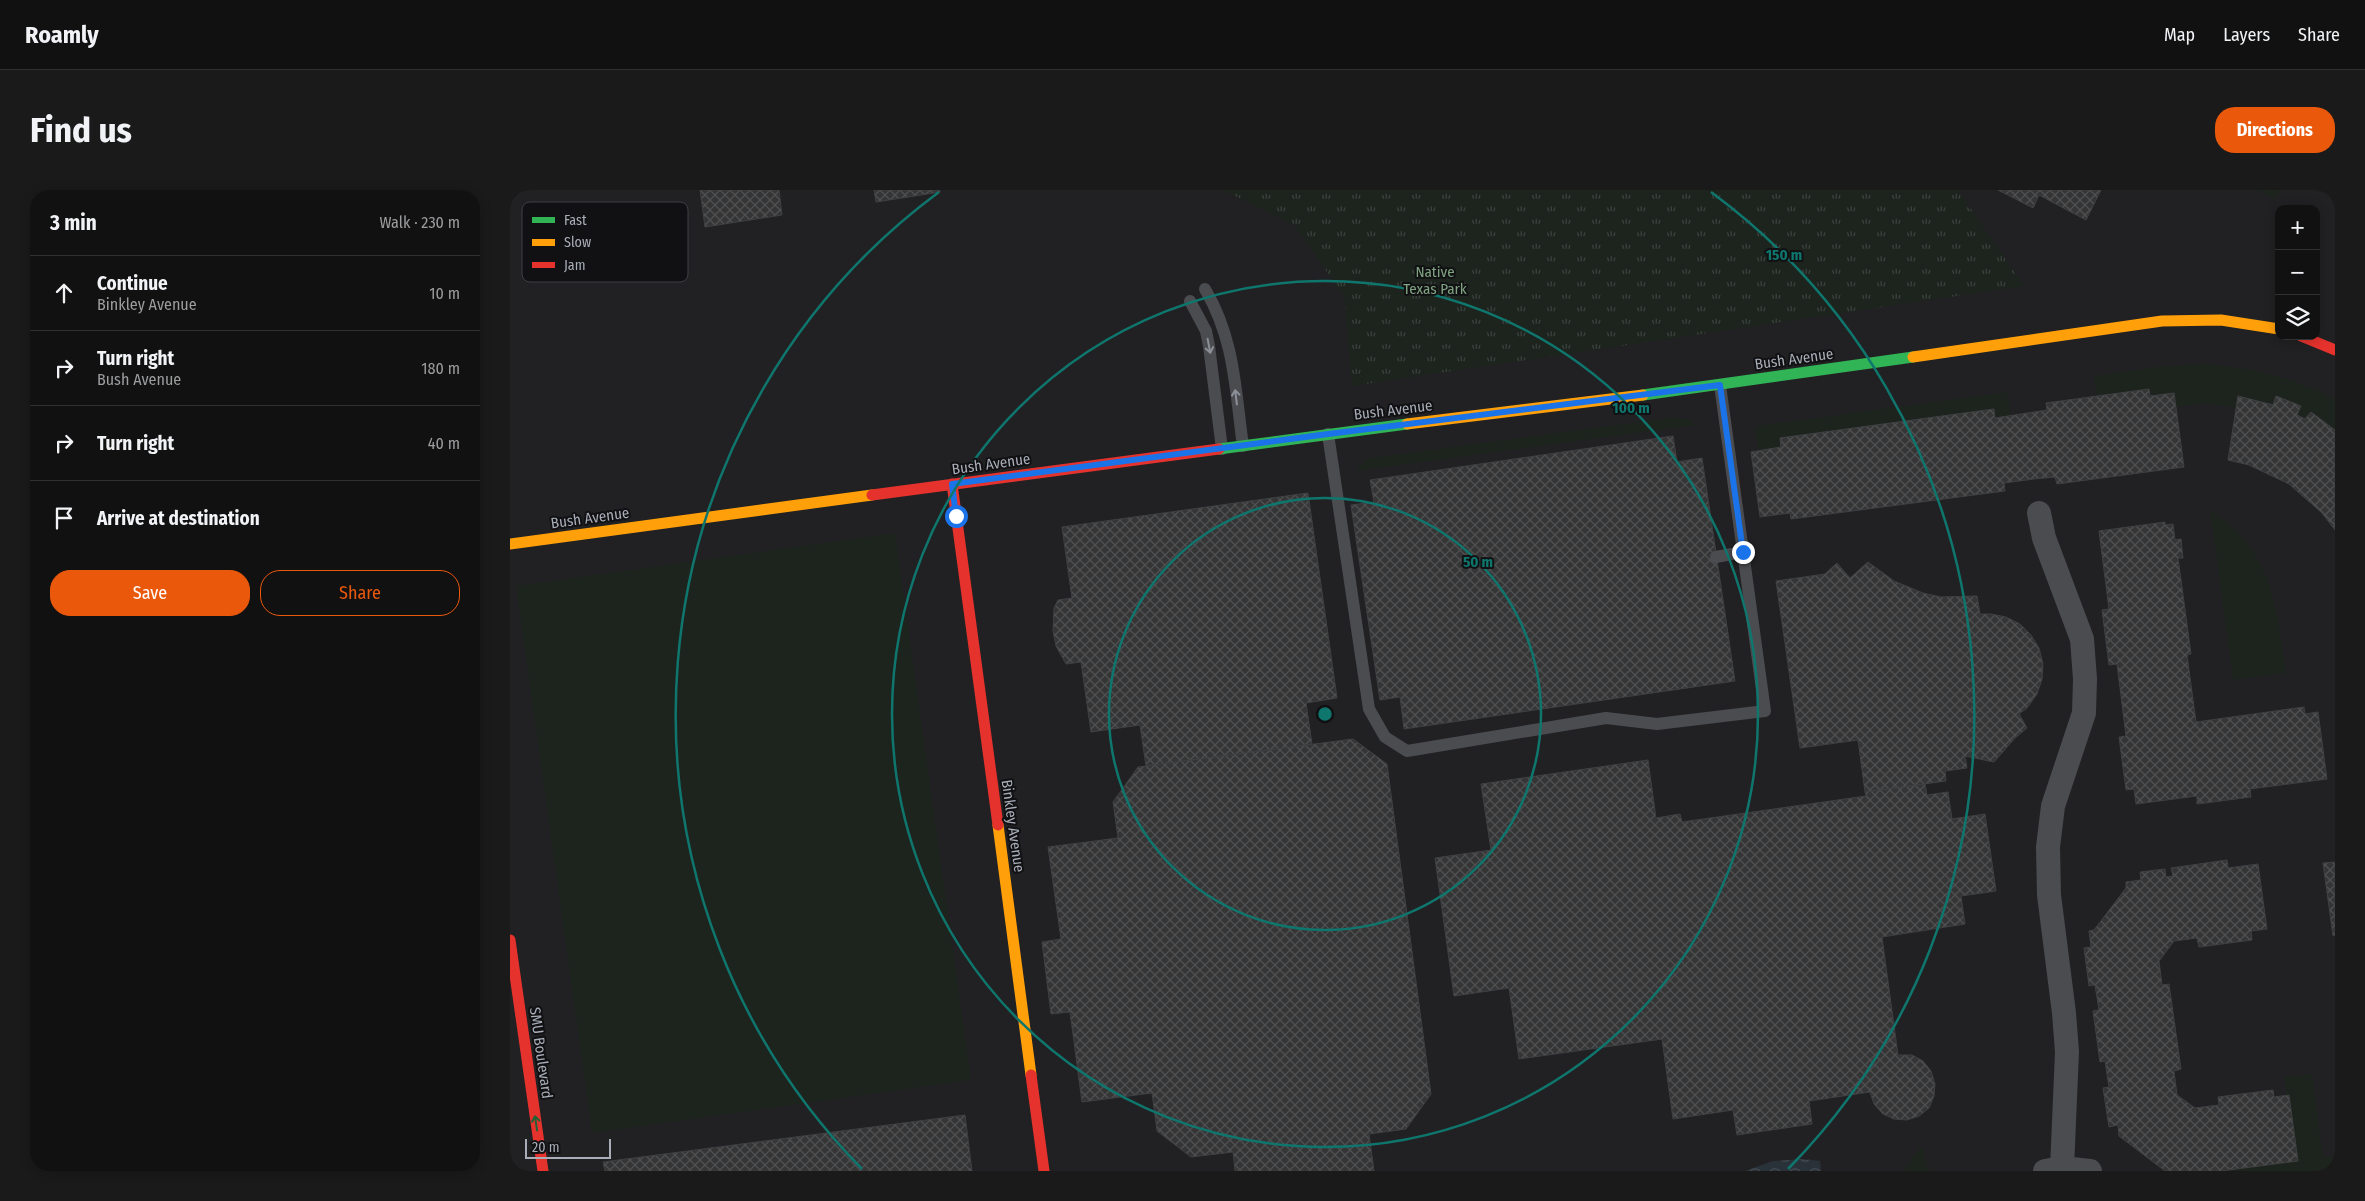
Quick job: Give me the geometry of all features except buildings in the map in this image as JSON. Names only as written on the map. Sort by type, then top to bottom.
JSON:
[{"type":"street","name":"Bush Avenue","points":[[510,544],[1328,434],[1720,385],[2162,321],[2206,318],[2256,323],[2275,328]]},
{"type":"street","points":[[2311,340],[2335,350]]},
{"type":"street","name":"Binkley Avenue","points":[[952,484],[1044,1171]]},
{"type":"street","points":[[2039,513],[2044,538],[2082,639],[2085,679],[2084,713],[2053,806],[2048,847],[2049,895],[2064,1013],[2066,1052],[2054,1169],[2090,1171]]},
{"type":"street","name":"SMU Boulevard","points":[[510,940],[543,1171]]},
{"type":"lane","points":[[1205,289],[1217,309],[1228,342],[1243,446]]},
{"type":"lane","points":[[1190,301],[1206,331],[1222,448]]},
{"type":"lane","points":[[1328,434],[1369,709],[1385,737],[1407,750],[1606,718],[1657,724],[1765,711],[1720,385]]},
{"type":"lane","points":[[1716,557],[1743,552]]},
{"type":"shaded area","points":[[510,190],[2335,190],[2335,1171],[510,1171]]},
{"type":"green space","name":"Native Texas Park","points":[[1223,190],[1958,190],[2024,286],[1352,386],[1344,296],[1294,225]]},
{"type":"green space","points":[[2257,190],[2280,190],[2275,199]]},
{"type":"green space","points":[[2222,365],[2270,374],[2335,399],[2335,430],[2311,412],[2305,419],[2297,415],[2301,406],[2276,396],[2273,405],[2238,396],[2236,408],[2205,403],[2176,407],[2174,393],[2150,396],[2148,389],[2097,396],[2094,376],[2164,366]]},
{"type":"green space","points":[[2007,392],[2011,415],[1758,450],[1755,426]]},
{"type":"green space","points":[[1676,417],[1690,420],[1696,425],[1355,471],[1364,461],[1370,458]]},
{"type":"green space","points":[[2210,509],[2242,537],[2262,567],[2274,601],[2286,673],[2233,680]]},
{"type":"green space","points":[[895,533],[971,1080],[592,1133],[516,586]]},
{"type":"green space","points":[[2312,1074],[2323,1157],[2331,1156],[2333,1171],[2221,1171],[2298,1161],[2289,1095],[2287,1095],[2284,1077]]},
{"type":"green space","points":[[1921,1146],[1929,1171],[1904,1171]]},
{"type":"water","points":[[1803,1159],[1820,1161],[1821,1171],[1745,1171],[1773,1161]]},
{"type":"traffic: fast","points":[[1643,395],[1913,357]]},
{"type":"traffic: fast","points":[[1219,449],[1407,424]]},
{"type":"traffic: slow","points":[[1913,357],[2162,321],[2221,320],[2275,328]]},
{"type":"traffic: slow","points":[[1407,424],[1643,395]]},
{"type":"traffic: slow","points":[[510,544],[872,495]]},
{"type":"traffic: slow","points":[[998,825],[1031,1075]]},
{"type":"traffic: jam","points":[[2311,340],[2335,350]]},
{"type":"traffic: jam","points":[[872,495],[1219,449]]},
{"type":"traffic: jam","points":[[952,484],[998,825]]},
{"type":"traffic: jam","points":[[510,940],[543,1171]]},
{"type":"traffic: jam","points":[[1031,1075],[1044,1171]]},
{"type":"route","points":[[956,516],[952,484],[1328,434],[1720,385],[1743,552]]}]
